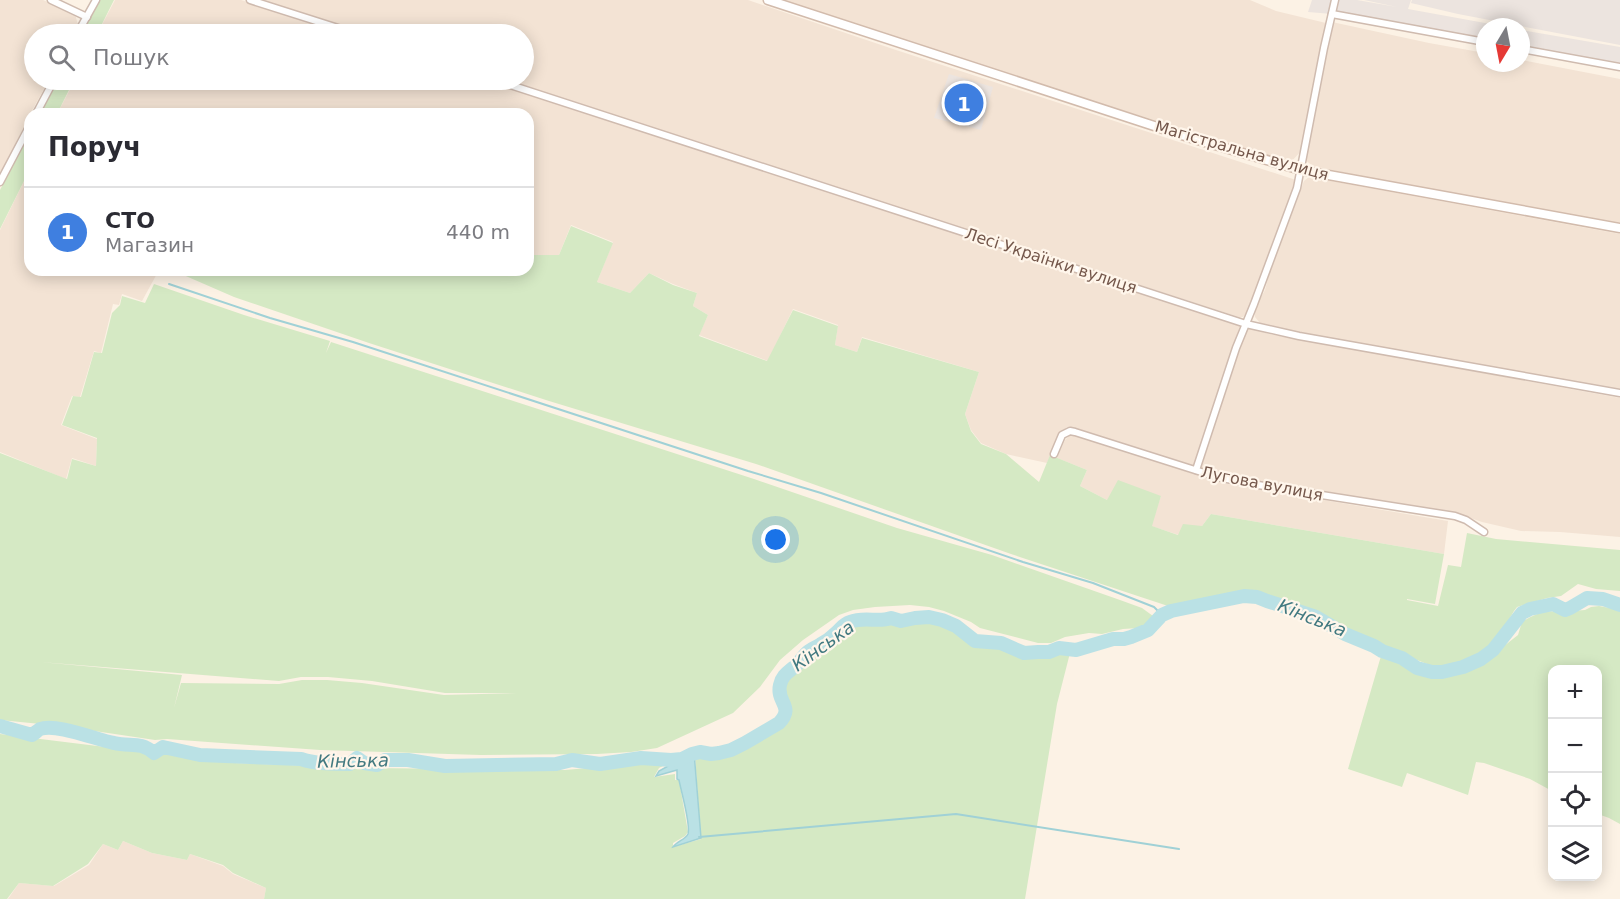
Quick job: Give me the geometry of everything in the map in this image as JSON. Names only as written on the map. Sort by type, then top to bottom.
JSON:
[{"type":"main road","name":"Магістральна вулиця","points":[[768,0],[1191,138],[1301,170],[1620,228]]},
{"type":"street","points":[[51,0],[87,17]]},
{"type":"street","points":[[83,24],[96,0]]},
{"type":"street","points":[[250,0],[326,24]]},
{"type":"street","points":[[1196,470],[1236,348],[1296,194],[1335,0]]},
{"type":"street","points":[[1332,14],[1476,40]]},
{"type":"street","points":[[1530,51],[1620,67]]},
{"type":"street","points":[[39,108],[49,90]]},
{"type":"street","name":"Лесі Українки вулиця","points":[[526,90],[1246,324],[1290,334],[1620,393]]},
{"type":"street","points":[[1,179],[24,136]]},
{"type":"street","name":"Лугова вулиця","points":[[1054,454],[1062,435],[1070,431],[1216,477],[1455,516],[1466,520],[1484,532]]},
{"type":"shaded area","points":[[0,0],[43,0],[75,14],[78,24],[24,24],[24,90],[43,90],[33,108],[24,108],[24,126],[0,172]]},
{"type":"shaded area","points":[[115,0],[241,0],[316,24],[102,24]]},
{"type":"shaded area","points":[[262,0],[748,0],[1296,180],[1249,311],[1243,317],[1239,317],[753,162],[534,89],[534,24],[337,24]]},
{"type":"shaded area","points":[[783,0],[1250,0],[1276,11],[1326,23],[1302,150],[1291,162],[1060,91]]},
{"type":"shaded area","points":[[1312,0],[1357,0],[1397,7],[1364,0],[1411,0],[1408,9],[1476,21],[1476,40],[1332,14],[1308,12]]},
{"type":"shaded area","points":[[1412,0],[1620,0],[1620,45],[1530,28],[1530,18],[1479,18],[1411,3]]},
{"type":"shaded area","points":[[1332,22],[1476,51],[1476,72],[1530,72],[1530,62],[1620,79],[1620,224],[1424,189],[1313,166],[1305,160]]},
{"type":"shaded area","points":[[1530,32],[1620,47],[1620,67],[1530,51]]},
{"type":"shaded area","points":[[949,74],[993,87],[981,130],[934,118]]},
{"type":"shaded area","points":[[70,90],[516,90],[1240,326],[1194,466],[1072,427],[1067,427],[1059,434],[1047,463],[1006,454],[981,443],[971,430],[965,414],[979,372],[862,337],[857,352],[835,345],[838,325],[793,309],[768,361],[699,335],[708,315],[693,306],[697,293],[649,273],[630,293],[597,282],[613,242],[571,225],[559,255],[534,255],[534,108],[60,108]]},
{"type":"shaded area","points":[[1309,177],[1620,234],[1620,390],[1312,335],[1260,323],[1255,317],[1254,310],[1265,290],[1304,181]]},
{"type":"shaded area","points":[[24,181],[24,276],[156,276],[142,301],[122,294],[119,305],[113,304],[101,353],[94,351],[80,397],[72,396],[61,425],[97,439],[96,466],[72,458],[66,479],[0,452],[0,230]]},
{"type":"shaded area","points":[[1247,327],[1269,334],[1620,398],[1620,537],[1521,531],[1459,514],[1261,483],[1199,468]]},
{"type":"shaded area","points":[[1073,435],[1222,483],[1448,521],[1444,554],[1211,514],[1202,526],[1179,535],[1151,526],[1161,496],[1107,500],[1080,486],[1087,470],[1057,458],[1065,440]]},
{"type":"shaded area","points":[[123,841],[152,853],[187,860],[190,854],[223,866],[233,874],[266,888],[264,899],[8,899],[19,883],[54,886],[89,865],[103,844],[118,850]]},
{"type":"green space","points":[[99,0],[114,0],[102,24],[86,24]]},
{"type":"green space","points":[[53,90],[69,90],[60,108],[43,108]]},
{"type":"green space","points":[[24,144],[24,181],[0,229],[0,190]]},
{"type":"green space","points":[[571,226],[613,243],[597,282],[630,293],[649,273],[673,285],[697,293],[693,306],[708,315],[699,336],[767,361],[793,310],[838,326],[835,345],[857,352],[862,338],[979,372],[965,414],[971,431],[981,444],[1006,454],[1039,482],[1050,455],[1087,470],[1080,486],[1107,500],[1118,480],[1161,496],[1152,526],[1178,535],[1183,524],[1202,526],[1211,514],[1444,554],[1435,604],[1407,599],[1438,606],[1448,565],[1461,567],[1467,533],[1496,539],[1620,550],[1620,591],[1596,589],[1578,584],[1561,596],[1517,607],[1489,649],[1460,665],[1437,668],[1362,638],[1309,609],[1253,592],[1168,606],[1011,554],[756,464],[369,343],[234,297],[186,276],[534,276],[534,255],[559,255]]},
{"type":"green space","points":[[154,284],[330,341],[326,353],[331,342],[754,479],[897,528],[992,555],[1142,608],[1153,616],[1139,628],[1102,634],[1089,633],[1065,637],[1051,643],[1038,643],[980,628],[971,622],[929,607],[910,605],[853,610],[839,615],[803,640],[780,660],[760,687],[733,713],[657,748],[631,752],[481,755],[320,750],[155,740],[61,726],[0,720],[0,453],[67,479],[72,459],[96,466],[97,438],[62,425],[73,396],[81,397],[94,352],[102,353],[112,313],[120,305],[122,296],[145,303]],"holes":[[[40,662],[279,681],[301,677],[328,677],[372,681],[445,693],[517,693],[444,695],[327,680],[302,680],[279,684],[181,683],[174,708],[182,675]]]},
{"type":"green space","points":[[1599,606],[1620,610],[1620,824],[1602,815],[1602,665],[1548,665],[1548,789],[1530,779],[1476,762],[1468,795],[1407,773],[1402,787],[1348,769],[1381,656],[1431,674],[1462,673],[1501,650],[1518,635],[1522,622],[1531,617],[1547,611],[1558,612],[1562,615]]},
{"type":"green space","points":[[917,620],[942,623],[954,630],[970,645],[1002,648],[1021,654],[1070,653],[1057,704],[1025,899],[264,899],[266,888],[233,873],[223,865],[190,854],[187,860],[152,853],[123,841],[118,850],[103,844],[88,864],[53,886],[19,883],[7,899],[0,899],[0,734],[235,763],[370,768],[565,770],[656,762],[667,764],[659,768],[654,777],[675,774],[675,780],[679,780],[688,832],[673,843],[673,847],[701,839],[695,756],[699,754],[713,757],[730,753],[751,744],[779,727],[786,720],[791,709],[782,687],[788,676],[810,655],[852,623],[903,624]]},
{"type":"water","points":[[694,752],[701,838],[673,847],[687,836],[689,830],[677,770],[656,776],[659,771],[670,765],[666,763],[666,757],[680,758]]},
{"type":"waterway","points":[[169,284],[821,493],[1023,562],[1093,583],[1154,607],[1162,615]]},
{"type":"waterway","name":"Кінська","points":[[0,726],[32,735],[40,729],[56,728],[114,743],[140,746],[154,753],[163,747],[200,755],[301,759],[331,764],[350,764],[357,758],[364,763],[377,765],[385,760],[408,760],[445,766],[556,764],[572,760],[600,764],[641,758],[671,760],[682,759],[700,752],[711,754],[731,750],[779,723],[785,712],[779,691],[783,677],[809,651],[829,639],[846,624],[856,620],[891,618],[901,621],[929,617],[956,626],[975,641],[1001,643],[1024,653],[1049,652],[1059,648],[1076,650],[1113,639],[1131,637],[1148,630],[1162,615],[1171,611],[1244,596],[1257,597],[1316,617],[1345,634],[1402,658],[1417,668],[1442,672],[1463,667],[1481,659],[1493,650],[1522,613],[1530,609],[1553,604],[1565,610],[1587,598],[1603,599],[1620,605]]},
{"type":"waterway","points":[[699,837],[956,814],[1179,849]]},
{"type":"place","name":"СТО","points":[[964,103]]}]
